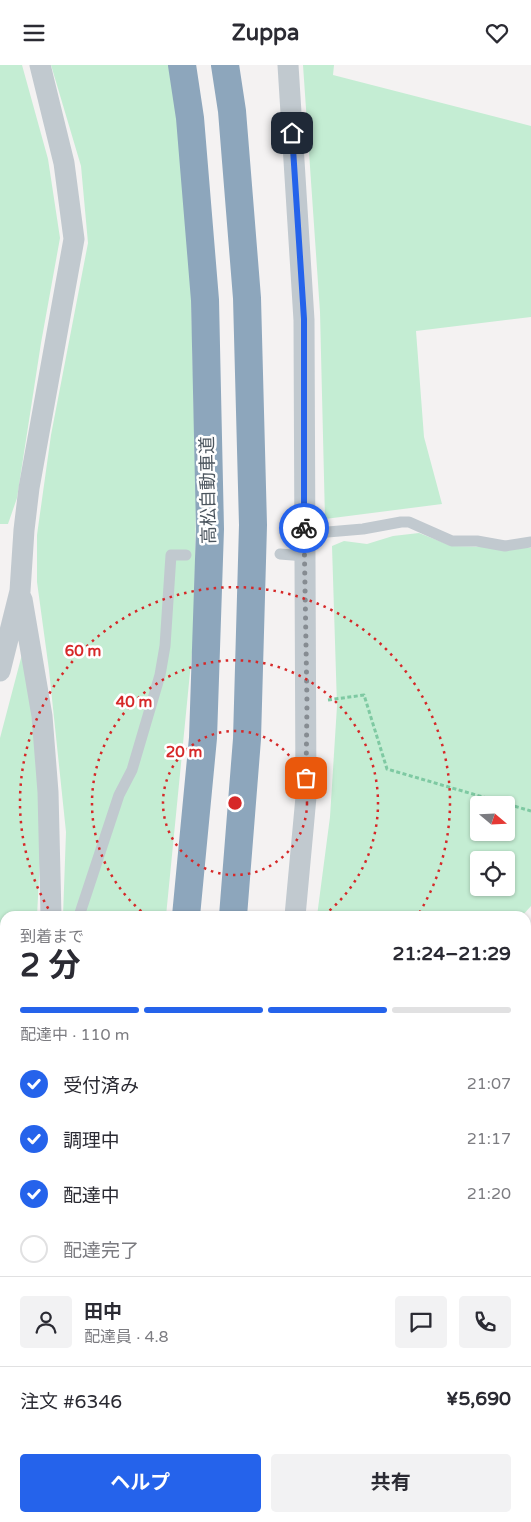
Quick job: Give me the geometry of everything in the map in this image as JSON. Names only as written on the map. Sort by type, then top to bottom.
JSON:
[{"type":"highway","name":"高松自動車道","points":[[182,65],[190,119],[205,300],[210,529],[203,738],[186,911]]},
{"type":"highway","points":[[225,65],[232,111],[247,298],[253,525],[247,739],[233,911]]},
{"type":"street","points":[[0,671],[20,591],[29,488],[74,239],[64,163],[40,65]]},
{"type":"street","points":[[288,65],[304,319],[306,797],[295,911]]},
{"type":"street","points":[[20,591],[42,716],[48,792],[51,911]]},
{"type":"lane","points":[[304,534],[363,529],[409,522],[452,541],[477,541],[505,546],[531,542]]},
{"type":"lane","points":[[81,911],[119,795],[132,770],[160,675],[165,646],[171,555],[186,555]]},
{"type":"lane","points":[[280,555],[305,556]]},
{"type":"path","points":[[307,703],[364,695],[387,769],[531,811]]},
{"type":"green space","points":[[0,65],[22,65],[48,159],[60,238],[41,343],[17,498],[8,524],[0,524]]},
{"type":"green space","points":[[51,65],[178,65],[187,124],[196,500],[194,632],[166,911],[63,911],[66,832],[49,670],[37,582],[37,535],[51,435],[88,243],[81,166]]},
{"type":"green space","points":[[303,65],[334,65],[333,75],[531,126],[531,317],[416,331],[424,437],[442,504],[325,519],[320,312]]},
{"type":"green space","points":[[419,533],[452,546],[531,548],[531,906],[526,911],[318,911],[330,817],[337,706],[332,546],[344,541],[367,544],[393,536]]},
{"type":"green space","points":[[25,643],[43,799],[37,911],[0,911],[0,738]]},
{"type":"way so far","points":[[304,528],[307,703],[306,778]]},
{"type":"route","points":[[292,133],[304,319],[304,528]]}]
